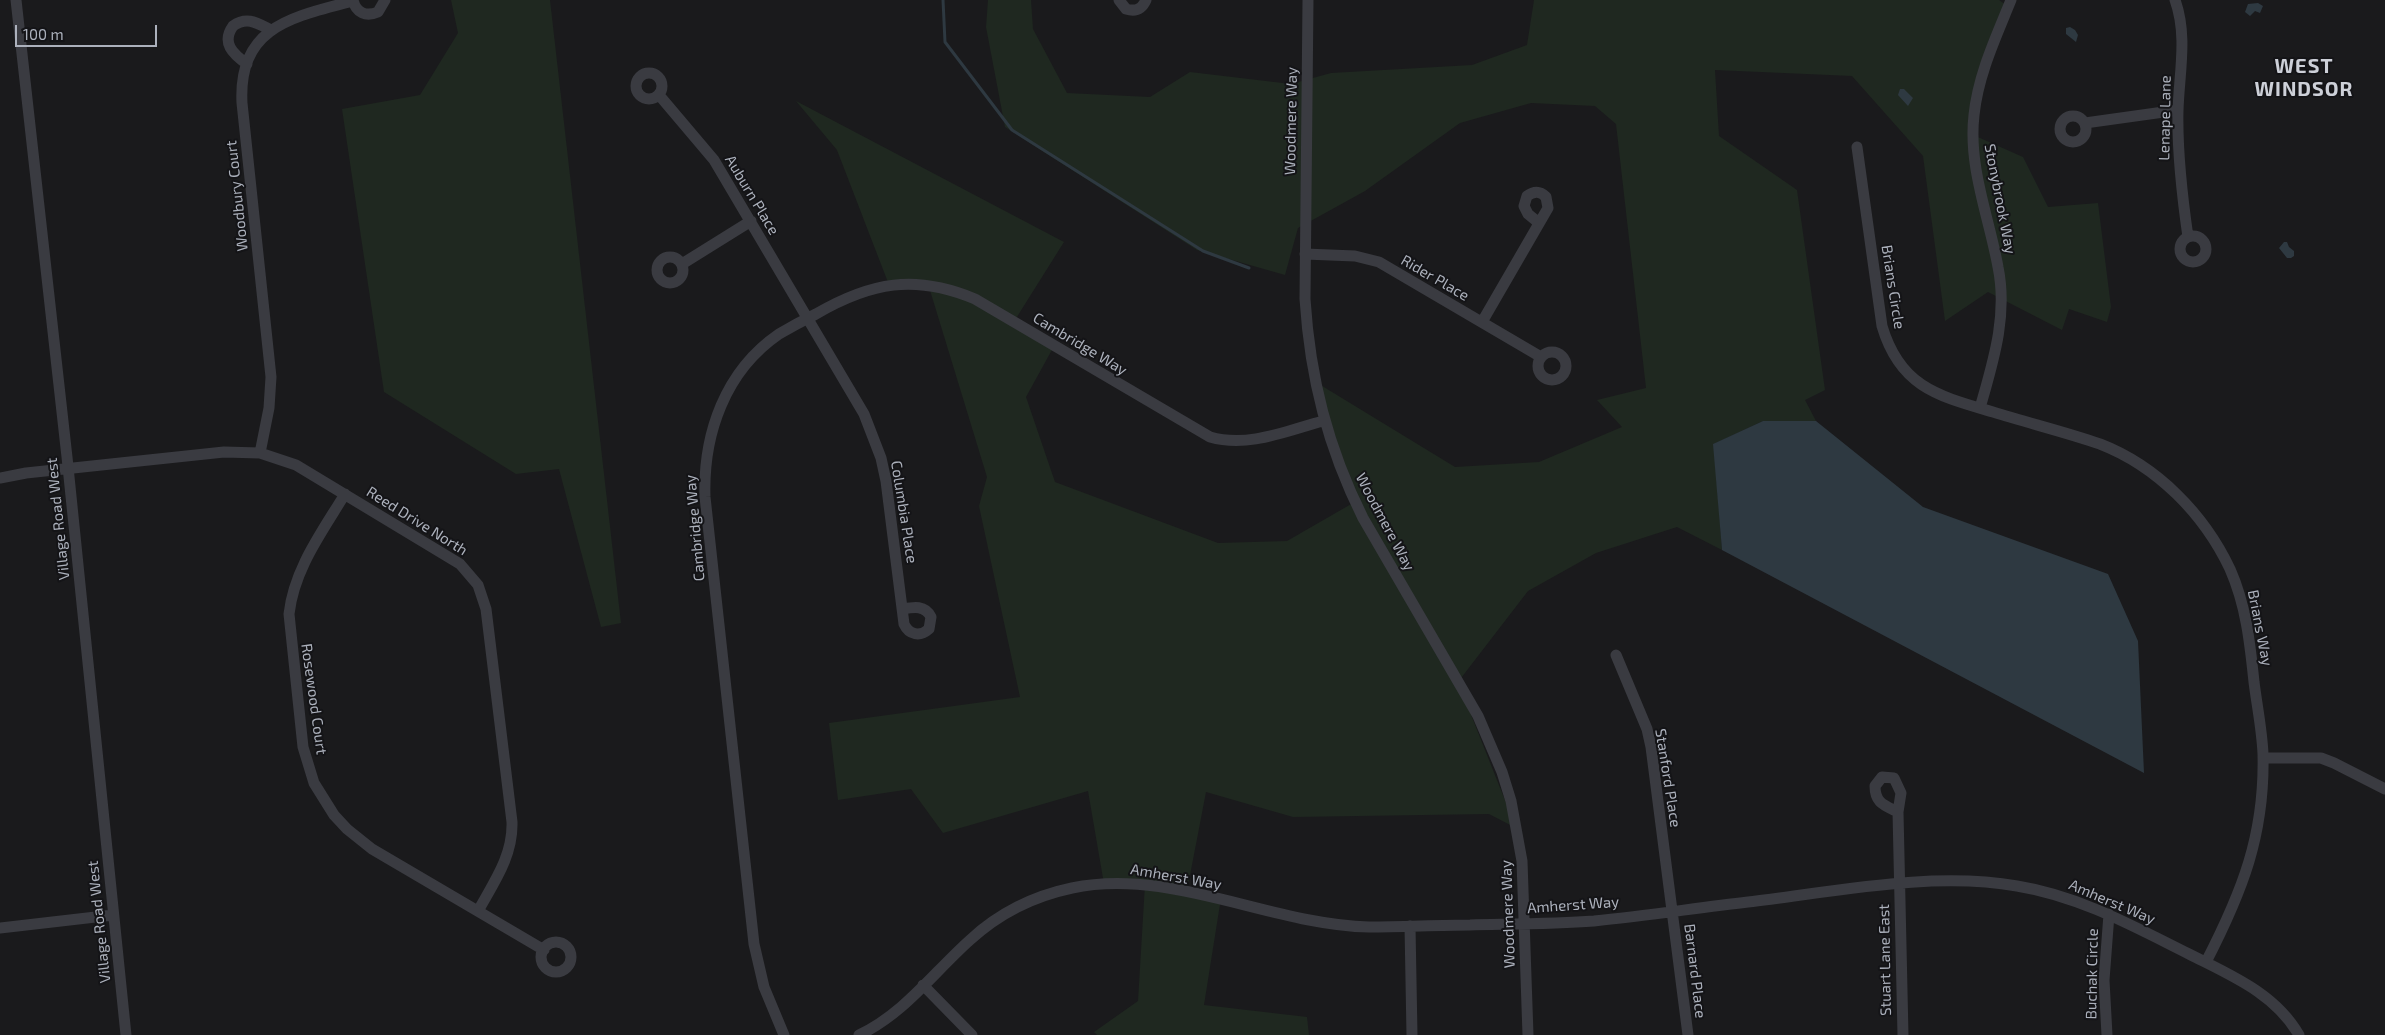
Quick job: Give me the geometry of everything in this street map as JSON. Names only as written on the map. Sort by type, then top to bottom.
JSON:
[{"type":"street","name":"Village Road West","points":[[16,0],[68,469],[126,1035]]},
{"type":"street","name":"Woodbury Court","points":[[260,453],[269,408],[271,377],[242,103],[243,78],[247,64],[257,46],[271,30],[294,17],[353,0],[358,11],[372,15],[382,8],[385,0]]},
{"type":"street","points":[[1119,0],[1126,9],[1134,11],[1143,6],[1146,0]]},
{"type":"street","name":"Woodmere Way","points":[[1308,0],[1305,254],[1307,336],[1316,392],[1323,421],[1335,456],[1363,518],[1478,716],[1491,744],[1509,794],[1518,831],[1524,883],[1528,1035]]},
{"type":"street","name":"Stonybrook Way","points":[[1980,408],[1999,336],[2001,291],[1999,268],[1974,159],[1974,115],[1983,72],[2011,0]]},
{"type":"street","name":"Lenape Lane","points":[[2175,0],[2183,42],[2178,110],[2179,159],[2188,237]]},
{"type":"street","points":[[247,64],[234,55],[228,44],[229,31],[239,22],[253,21],[271,30]]},
{"type":"street","name":"Auburn Place","points":[[659,95],[714,160],[808,318]]},
{"type":"street","points":[[2085,123],[2178,110]]},
{"type":"street","name":"Brians Circle","points":[[1857,147],[1882,326],[1892,352],[1905,371],[1922,386],[1949,400],[1980,408]]},
{"type":"street","points":[[682,264],[751,222]]},
{"type":"street","points":[[1482,322],[1539,223]]},
{"type":"street","name":"Rider Place","points":[[1305,254],[1355,256],[1379,262],[1541,357]]},
{"type":"street","name":"Cambridge Way","points":[[784,1035],[764,988],[754,944],[704,475],[714,421],[736,379],[762,348],[779,334],[844,298],[866,290],[903,284],[937,286],[975,299],[1210,437],[1223,440],[1249,441],[1323,421]]},
{"type":"street","name":"Columbia Place","points":[[808,318],[864,414],[881,458],[886,481],[903,609]]},
{"type":"street","name":"Brians Way","points":[[1980,408],[2101,445],[2123,456],[2162,481],[2195,513],[2219,548],[2239,594],[2249,639],[2263,758],[2260,812],[2250,861],[2234,907],[2206,962]]},
{"type":"street","name":"Reed Drive North","points":[[0,478],[224,452],[260,453],[296,465],[460,564],[470,574],[483,598],[512,834],[506,860],[478,911]]},
{"type":"street","name":"Rosewood Court","points":[[344,494],[301,566],[291,597],[290,631],[303,747],[308,765],[323,800],[334,815],[361,841],[544,950]]},
{"type":"street","name":"Stanford Place","points":[[1616,655],[1647,729],[1652,747],[1672,911]]},
{"type":"street","points":[[2263,758],[2321,758],[2385,789]]},
{"type":"street","name":"Stuart Lane East","points":[[1898,812],[1902,1035]]},
{"type":"street","name":"Amherst Way","points":[[859,1035],[896,1013],[971,939],[1009,912],[1052,893],[1098,884],[1152,886],[1334,924],[1375,927],[1592,921],[1899,884],[1958,881],[2008,885],[2068,898],[2109,914],[2206,962],[2257,990],[2283,1012],[2299,1035]]},
{"type":"street","name":"Barnard Place","points":[[1672,911],[1688,1035]]},
{"type":"street","name":"Buchak Circle","points":[[2107,1035],[2104,980],[2109,914]]},
{"type":"street","points":[[0,928],[113,915]]},
{"type":"street","points":[[1410,926],[1412,1035]]},
{"type":"street","points":[[923,985],[972,1035]]},
{"type":"shaded area","points":[[451,0],[550,0],[621,623],[601,627],[559,469],[516,474],[384,392],[342,109],[420,95],[458,33]]},
{"type":"shaded area","points":[[988,0],[1031,0],[1033,29],[1067,93],[1150,97],[1190,72],[1291,84],[1331,73],[1472,65],[1527,45],[1534,0],[1999,0],[2009,7],[1982,75],[1971,134],[2023,157],[2048,207],[2098,203],[2111,307],[2107,322],[2069,309],[2062,330],[1988,292],[1945,321],[1923,156],[1852,76],[1715,70],[1719,136],[1797,190],[1825,390],[1805,400],[1816,421],[1763,421],[1714,444],[1722,550],[1677,527],[1596,553],[1528,591],[1458,682],[1516,828],[1489,814],[1293,817],[1206,792],[1187,891],[1221,898],[1204,1005],[1307,1017],[1309,1035],[1097,1035],[1094,1032],[1138,1001],[1145,884],[1104,884],[1088,791],[943,833],[911,789],[838,800],[829,723],[1020,697],[979,506],[987,477],[929,287],[889,285],[837,150],[796,101],[1064,242],[1015,320],[1053,348],[1026,397],[1055,482],[1218,543],[1287,541],[1353,503],[1314,381],[1455,467],[1539,462],[1622,427],[1597,400],[1646,388],[1616,124],[1595,106],[1531,103],[1460,123],[1365,191],[1298,228],[1285,275],[1197,250],[1005,127],[986,27]]},
{"type":"shaded area","points":[[2258,3],[2263,6],[2260,13],[2255,11],[2250,16],[2245,12],[2248,4]]},
{"type":"shaded area","points":[[2070,27],[2078,35],[2076,42],[2066,34],[2066,28]]},
{"type":"shaded area","points":[[1900,89],[1904,89],[1913,98],[1908,106],[1898,95]]},
{"type":"shaded area","points":[[2284,242],[2287,242],[2294,251],[2294,256],[2291,258],[2287,258],[2279,248]]},
{"type":"shaded area","points":[[1763,421],[1816,421],[1923,507],[2108,574],[2138,641],[2144,773],[1722,550],[1713,444]]},
{"type":"waterway","points":[[943,0],[945,42],[1012,130],[1203,251],[1249,268]]},
{"type":"district","name":"WEST WINDSOR","points":[[2304,78]]}]
